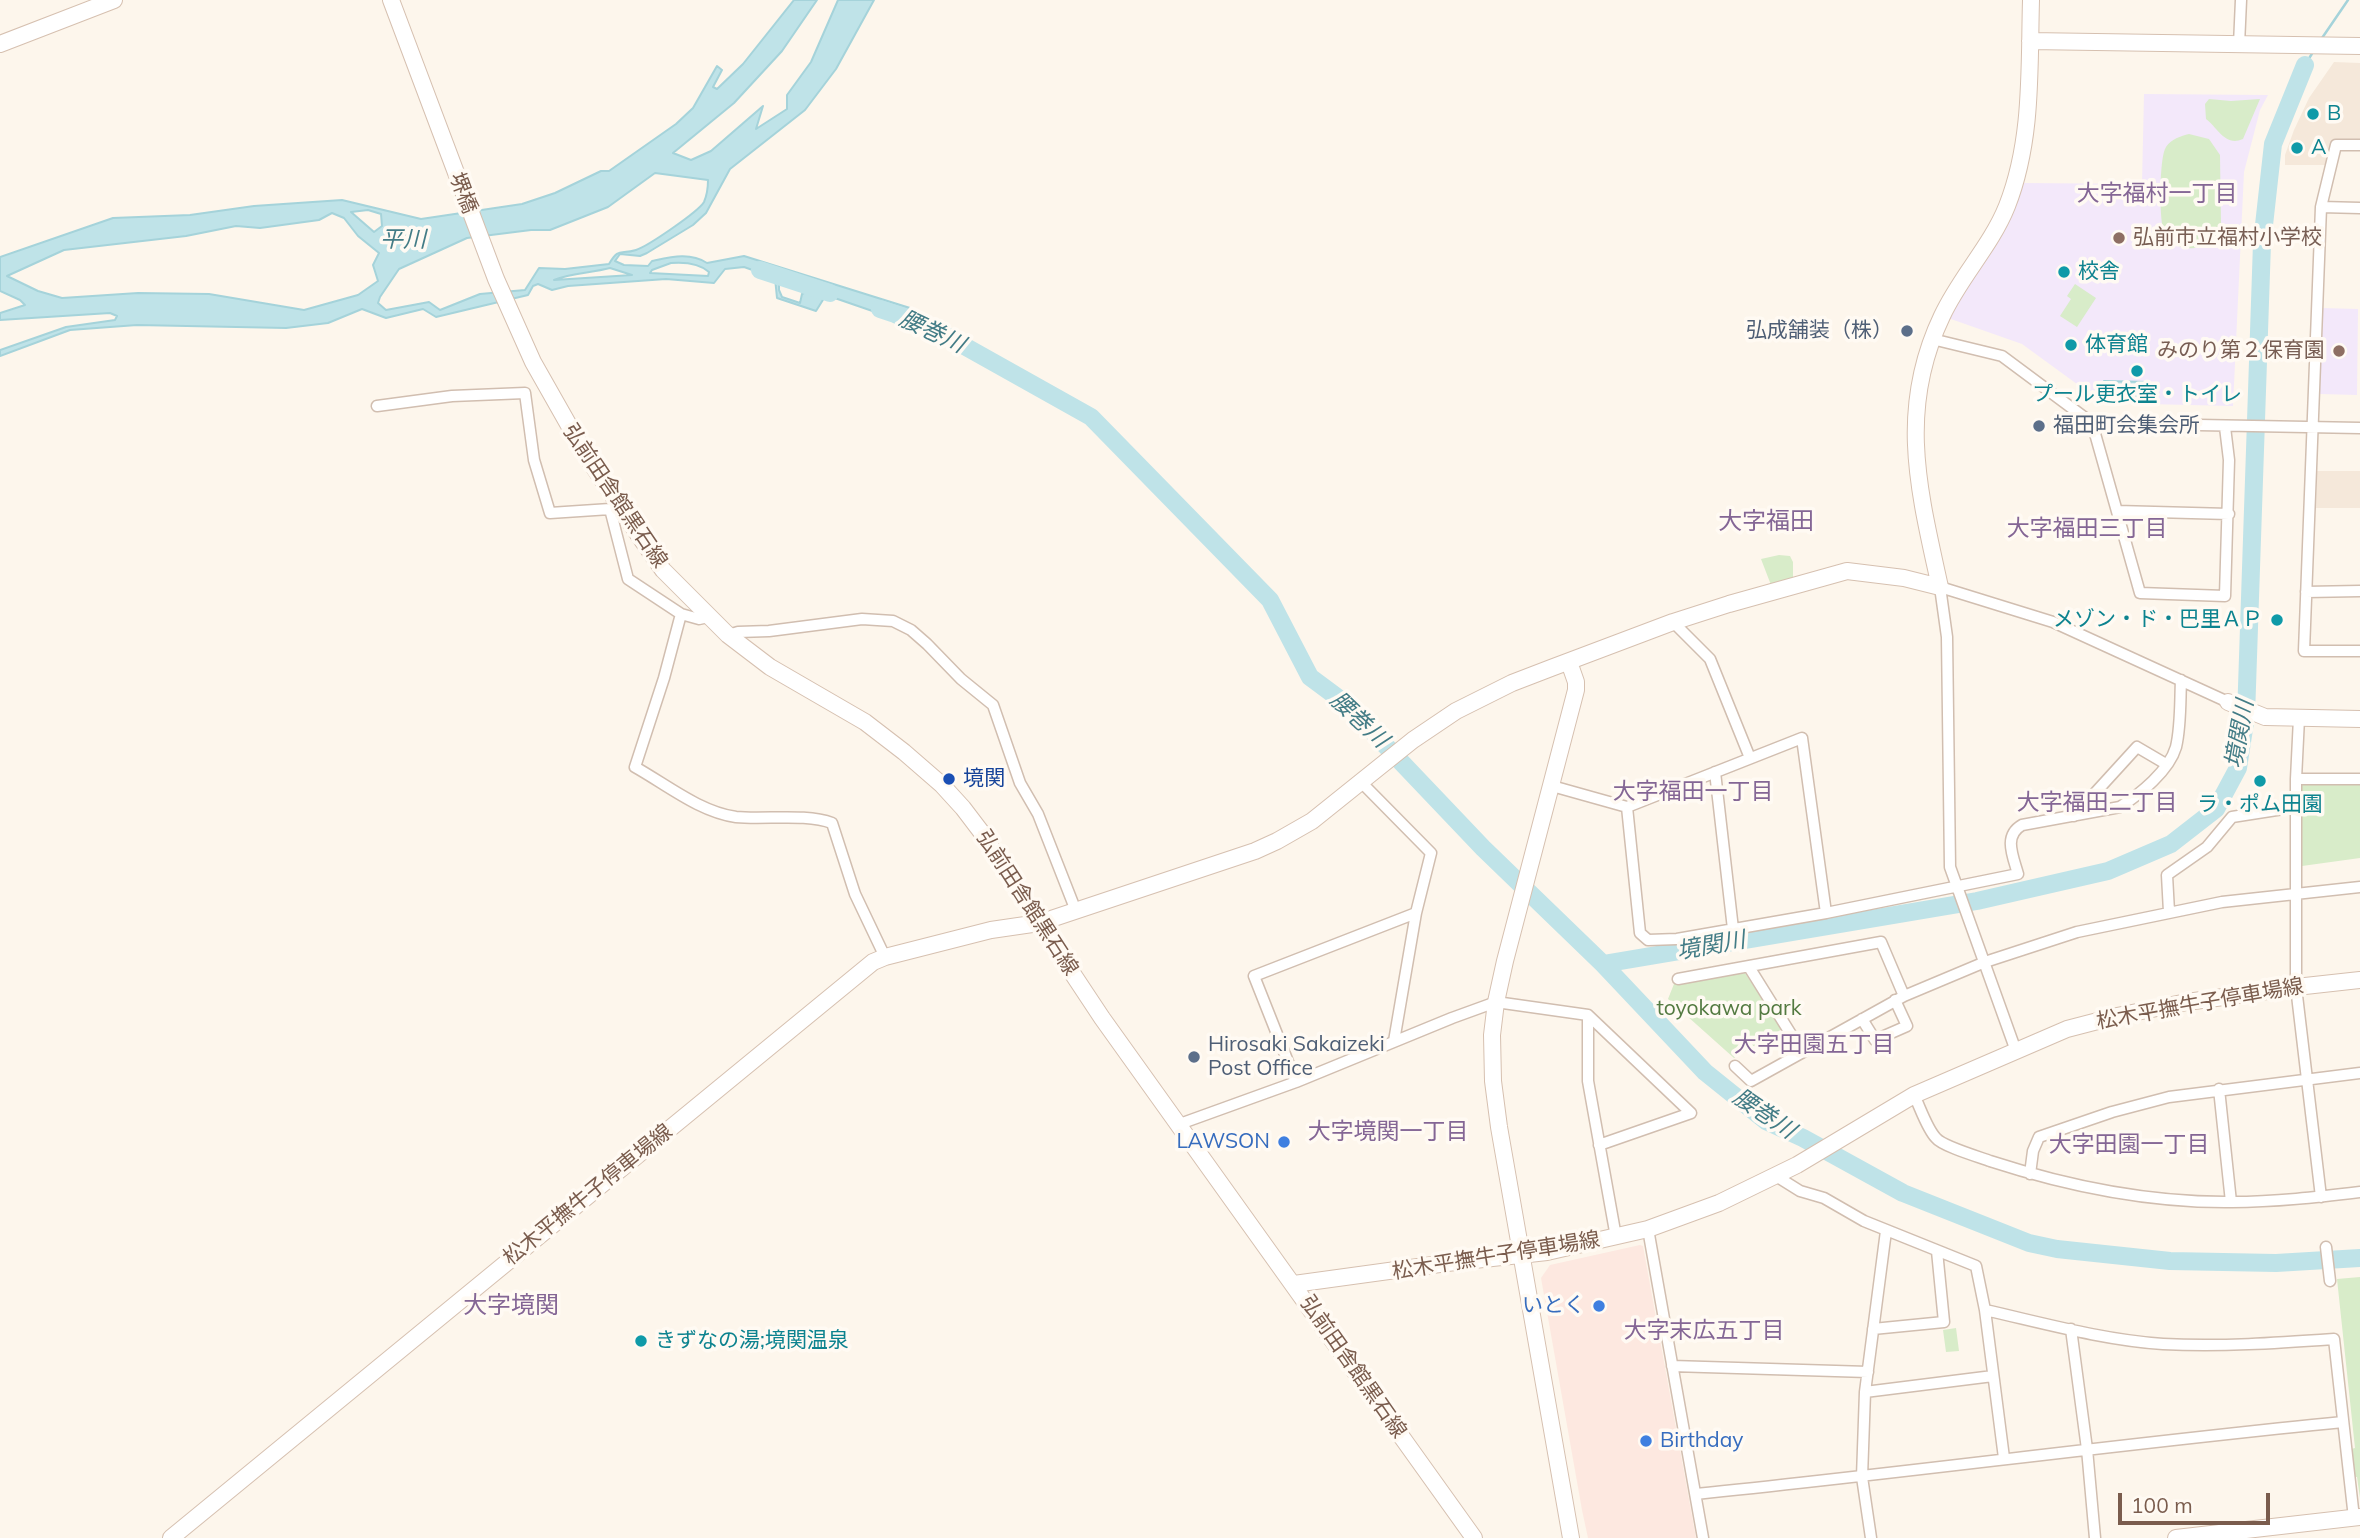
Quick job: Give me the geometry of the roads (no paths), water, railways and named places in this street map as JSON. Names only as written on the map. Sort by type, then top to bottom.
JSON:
[{"type":"main road","points":[[0,44],[114,0]]},
{"type":"main road","name":"堺橋","points":[[391,0],[496,279],[520,334]]},
{"type":"main road","points":[[1940,587],[1916,468],[1914,426],[1917,395],[1932,339],[1952,297],[1994,233],[2007,205],[2017,173],[2029,96],[2031,0]]},
{"type":"main road","points":[[2030,41],[2360,46]]},
{"type":"main road","name":"弘前田舎館黒石線","points":[[520,334],[548,391],[614,507],[663,570],[708,617],[770,667],[865,722],[904,752],[942,785],[982,833],[1039,923],[1177,1125],[1294,1284],[1474,1538]]},
{"type":"main road","name":"松木平撫牛子停車場線","points":[[172,1538],[873,962],[991,930],[1039,923],[1255,851],[1312,821],[1413,740],[1456,711],[1501,689],[1673,622],[1847,571],[1903,578],[1940,587]]},
{"type":"main road","points":[[1569,662],[1576,690],[1516,915],[1496,1002],[1492,1035],[1493,1081],[1499,1127],[1571,1538]]},
{"type":"main road","points":[[2228,702],[2265,717],[2360,719]]},
{"type":"main road","name":"松木平撫牛子停車場線","points":[[1294,1284],[1447,1263],[1522,1256],[1648,1229],[1719,1203],[1776,1176],[1914,1096],[2067,1029],[2186,1002],[2360,980]]},
{"type":"main road","points":[[2176,1538],[2357,1517]]},
{"type":"street","points":[[2239,45],[2241,0]]},
{"type":"street","points":[[2360,145],[2336,145],[2321,207],[2304,651],[2360,651]]},
{"type":"street","points":[[2321,207],[2360,208]]},
{"type":"street","points":[[1932,339],[2002,356],[2092,423],[2360,428]]},
{"type":"street","points":[[377,406],[453,396],[525,393],[534,460],[550,513],[614,507],[628,579],[681,614],[699,619],[708,617]]},
{"type":"street","points":[[2092,423],[2140,593],[2225,596],[2229,514],[2229,460],[2225,427]]},
{"type":"street","points":[[2117,511],[2229,514]]},
{"type":"street","points":[[2016,1051],[1950,867],[1947,637],[1940,587],[2053,622],[2228,702]]},
{"type":"street","points":[[2306,592],[2360,591]]},
{"type":"street","points":[[681,614],[664,678],[635,767],[712,812],[737,817],[832,823],[855,894],[885,957]]},
{"type":"street","points":[[728,635],[862,619],[893,621],[911,630],[961,679],[993,705],[1020,783],[1038,814],[1076,911]]},
{"type":"street","points":[[1673,622],[1710,659],[1750,758]]},
{"type":"street","points":[[1627,807],[1640,933],[1648,940],[1659,941],[1733,929],[1957,888],[2018,874],[2010,843],[2015,829],[2022,825],[2120,807],[2155,779],[2175,750],[2181,680]]},
{"type":"street","points":[[2299,718],[2295,987],[2321,1197]]},
{"type":"street","points":[[1552,786],[1627,807],[1802,738],[1826,913]]},
{"type":"street","points":[[2074,816],[2137,747],[2166,764]]},
{"type":"street","points":[[1715,772],[1733,929]]},
{"type":"street","points":[[2296,779],[2360,779]]},
{"type":"street","points":[[1361,782],[1431,853],[1416,913],[1394,1041]]},
{"type":"street","points":[[2169,912],[2167,875],[2207,848],[2232,817],[2296,807]]},
{"type":"street","points":[[1735,1066],[1751,1081],[1899,998],[1985,962],[2077,932],[2222,902],[2360,887]]},
{"type":"street","points":[[1296,1082],[1254,976],[1416,913]]},
{"type":"street","points":[[1678,979],[1881,942],[1907,1026],[1875,1040],[1862,1019]]},
{"type":"street","points":[[1749,967],[1802,1052]]},
{"type":"street","points":[[1177,1125],[1296,1082],[1496,1002],[1588,1015],[1691,1112],[1599,1145]]},
{"type":"street","points":[[1588,1015],[1588,1081],[1616,1237]]},
{"type":"street","points":[[2030,1174],[2033,1151],[2039,1137],[2112,1112],[2169,1097],[2360,1073]]},
{"type":"street","points":[[2220,1090],[2231,1202]]},
{"type":"street","points":[[1914,1096],[1936,1139],[1972,1155],[2030,1174],[2113,1191],[2171,1199],[2231,1202],[2360,1192]]},
{"type":"street","points":[[1776,1176],[1800,1191],[1824,1198],[1864,1222],[1976,1266],[1985,1310],[2004,1458]]},
{"type":"street","points":[[1648,1229],[1703,1538]]},
{"type":"street","points":[[1871,1538],[1863,1477],[1865,1392],[1886,1231]]},
{"type":"street","points":[[2326,1247],[2330,1281]]},
{"type":"street","points":[[1873,1329],[1944,1322],[1937,1251]]},
{"type":"street","points":[[1985,1310],[2071,1329],[2162,1343],[2229,1345],[2334,1339],[2357,1517]]},
{"type":"street","points":[[2071,1329],[2095,1538]]},
{"type":"street","points":[[1672,1366],[1868,1373]]},
{"type":"street","points":[[1865,1392],[1993,1376]]},
{"type":"street","points":[[1696,1494],[2343,1422]]},
{"type":"water","name":"平川","points":[[794,0],[817,0],[782,51],[734,103],[673,153],[691,160],[711,151],[763,106],[756,129],[787,109],[787,95],[811,62],[838,0],[874,0],[836,69],[805,110],[730,169],[706,213],[693,225],[647,253],[640,256],[620,254],[615,261],[624,265],[648,266],[652,261],[673,257],[694,257],[707,263],[744,256],[910,308],[895,323],[884,315],[826,295],[816,311],[777,298],[775,278],[744,267],[725,269],[714,283],[666,279],[568,286],[552,290],[538,284],[533,286],[528,295],[436,317],[423,309],[386,318],[362,309],[328,323],[286,328],[137,325],[70,330],[0,356],[0,350],[66,327],[115,320],[117,316],[110,313],[0,320],[0,313],[25,305],[0,291],[0,257],[113,218],[190,215],[254,206],[342,200],[421,219],[522,204],[555,193],[601,171],[609,171],[676,124],[693,108],[717,66],[722,70],[713,87],[717,89],[743,64]],"holes":[[[655,173],[708,180],[704,202],[693,213],[642,247],[618,253],[609,264],[565,269],[539,268],[525,290],[480,294],[440,310],[429,302],[386,310],[378,303],[399,269],[467,238],[550,230],[608,207]],[[368,210],[381,214],[382,226],[374,232],[351,212]],[[332,213],[344,218],[358,236],[379,253],[373,265],[378,281],[358,295],[304,310],[209,294],[138,293],[62,298],[38,291],[7,276],[64,250],[186,236],[236,226],[260,228],[319,220]],[[671,263],[681,263],[696,265],[709,272],[708,276],[650,273]],[[610,268],[632,275],[554,280]],[[786,275],[807,282],[810,290],[802,294],[800,303],[782,297],[779,280]]]},
{"type":"water","points":[[2104,381],[2149,382],[2148,400],[2103,400]]},
{"type":"waterway","points":[[2320,41],[2348,0]]},
{"type":"waterway","points":[[2305,65],[2313,52]]},
{"type":"waterway","name":"境関川","points":[[1603,964],[1977,901],[2108,871],[2171,844],[2216,809],[2238,768],[2246,716],[2262,243],[2273,144],[2305,65]]},
{"type":"waterway","name":"腰巻川","points":[[760,270],[830,293]]},
{"type":"waterway","name":"腰巻川","points":[[880,309],[925,324],[1091,417],[1270,600],[1310,677],[1345,703],[1483,848],[1603,964],[1705,1072],[1766,1121],[1803,1138],[1903,1193],[2029,1243],[2057,1249],[2170,1261],[2276,1263],[2360,1258]]},
{"type":"place","name":"B","points":[[2313,114]]},
{"type":"place","name":"A","points":[[2297,148]]},
{"type":"place","name":"弘前市立福村小学校","points":[[2119,238]]},
{"type":"place","name":"校舎","points":[[2064,272]]},
{"type":"place","name":"弘成舗装（株）","points":[[1907,331]]},
{"type":"place","name":"体育館","points":[[2071,345]]},
{"type":"place","name":"みのり第２保育園","points":[[2339,351]]},
{"type":"place","name":"プール更衣室・トイレ","points":[[2137,371]]},
{"type":"place","name":"福田町会集会所","points":[[2039,426]]},
{"type":"place","name":"メゾン・ド・巴里ＡＰ","points":[[2277,620]]},
{"type":"place","name":"境関","points":[[949,779]]},
{"type":"place","name":"ラ・ポム田園","points":[[2260,781]]},
{"type":"place","name":"Hirosaki Sakaizeki Post Office","points":[[1194,1057]]},
{"type":"place","name":"LAWSON","points":[[1284,1142]]},
{"type":"place","name":"いとく","points":[[1599,1306]]},
{"type":"place","name":"きずなの湯;境関温泉","points":[[641,1341]]},
{"type":"place","name":"Birthday","points":[[1646,1441]]},
{"type":"district","name":"大字福村一丁目","points":[[2157,194]]},
{"type":"district","name":"大字福田","points":[[1766,522]]},
{"type":"district","name":"大字福田三丁目","points":[[2087,529]]},
{"type":"district","name":"大字福田一丁目","points":[[1693,792]]},
{"type":"district","name":"大字福田二丁目","points":[[2097,803]]},
{"type":"district","name":"大字田園五丁目","points":[[1814,1045]]},
{"type":"district","name":"大字境関一丁目","points":[[1388,1132]]},
{"type":"district","name":"大字田園一丁目","points":[[2129,1145]]},
{"type":"district","name":"大字境関","points":[[511,1306]]},
{"type":"district","name":"大字末広五丁目","points":[[1704,1331]]},
{"type":"park label","name":"toyokawa park","points":[[1729,1009]]}]
